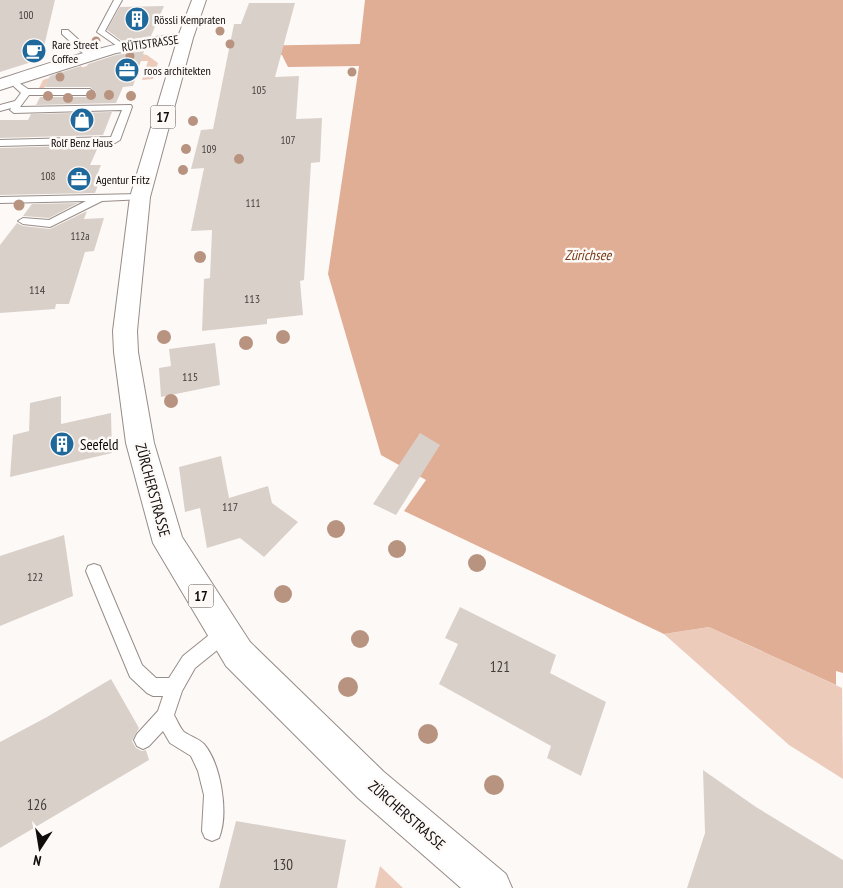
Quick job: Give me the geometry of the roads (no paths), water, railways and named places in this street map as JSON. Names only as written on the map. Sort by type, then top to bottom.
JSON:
[{"type":"main road","name":"ZÜRCHERSTRASSE","points":[[199,0],[185,38],[140,197],[125,331],[126,352],[140,443],[168,543],[238,654],[371,785],[492,888]]},
{"type":"main road","name":"RÜTISTRASSE","points":[[6,83],[120,46],[153,40],[185,38]]},
{"type":"lane","points":[[118,0],[101,32],[120,46]]},
{"type":"lane","points":[[65,32],[90,55]]},
{"type":"lane","points":[[6,83],[26,92],[90,92]]},
{"type":"lane","points":[[0,143],[115,140],[128,107],[14,110],[26,92]]},
{"type":"lane","points":[[0,108],[19,103]]},
{"type":"lane","points":[[0,200],[140,197]]},
{"type":"lane","points":[[22,221],[50,224],[101,198]]},
{"type":"lane","points":[[94,571],[136,670],[153,687],[174,687]]},
{"type":"lane","points":[[143,740],[164,716],[174,687],[189,662],[224,633]]},
{"type":"lane","points":[[164,716],[176,737],[197,750],[207,769],[213,795],[212,831]]},
{"type":"water","name":"Zürichsee","points":[[365,0],[843,0],[843,673],[836,671],[836,685],[709,627],[664,634],[404,511],[426,480],[381,455],[328,274],[359,66],[288,67],[282,55],[233,56],[233,46],[360,44]]},
{"type":"place","name":"Rössli Kempraten","points":[[137,19]]},
{"type":"place","name":"Rare Street Coffee","points":[[34,51]]},
{"type":"place","name":"roos architekten","points":[[127,70]]},
{"type":"place","name":"Rolf Benz Haus","points":[[82,120]]},
{"type":"place","name":"Agentur Fritz","points":[[79,179]]},
{"type":"place","name":"Seefeld","points":[[62,444]]}]
